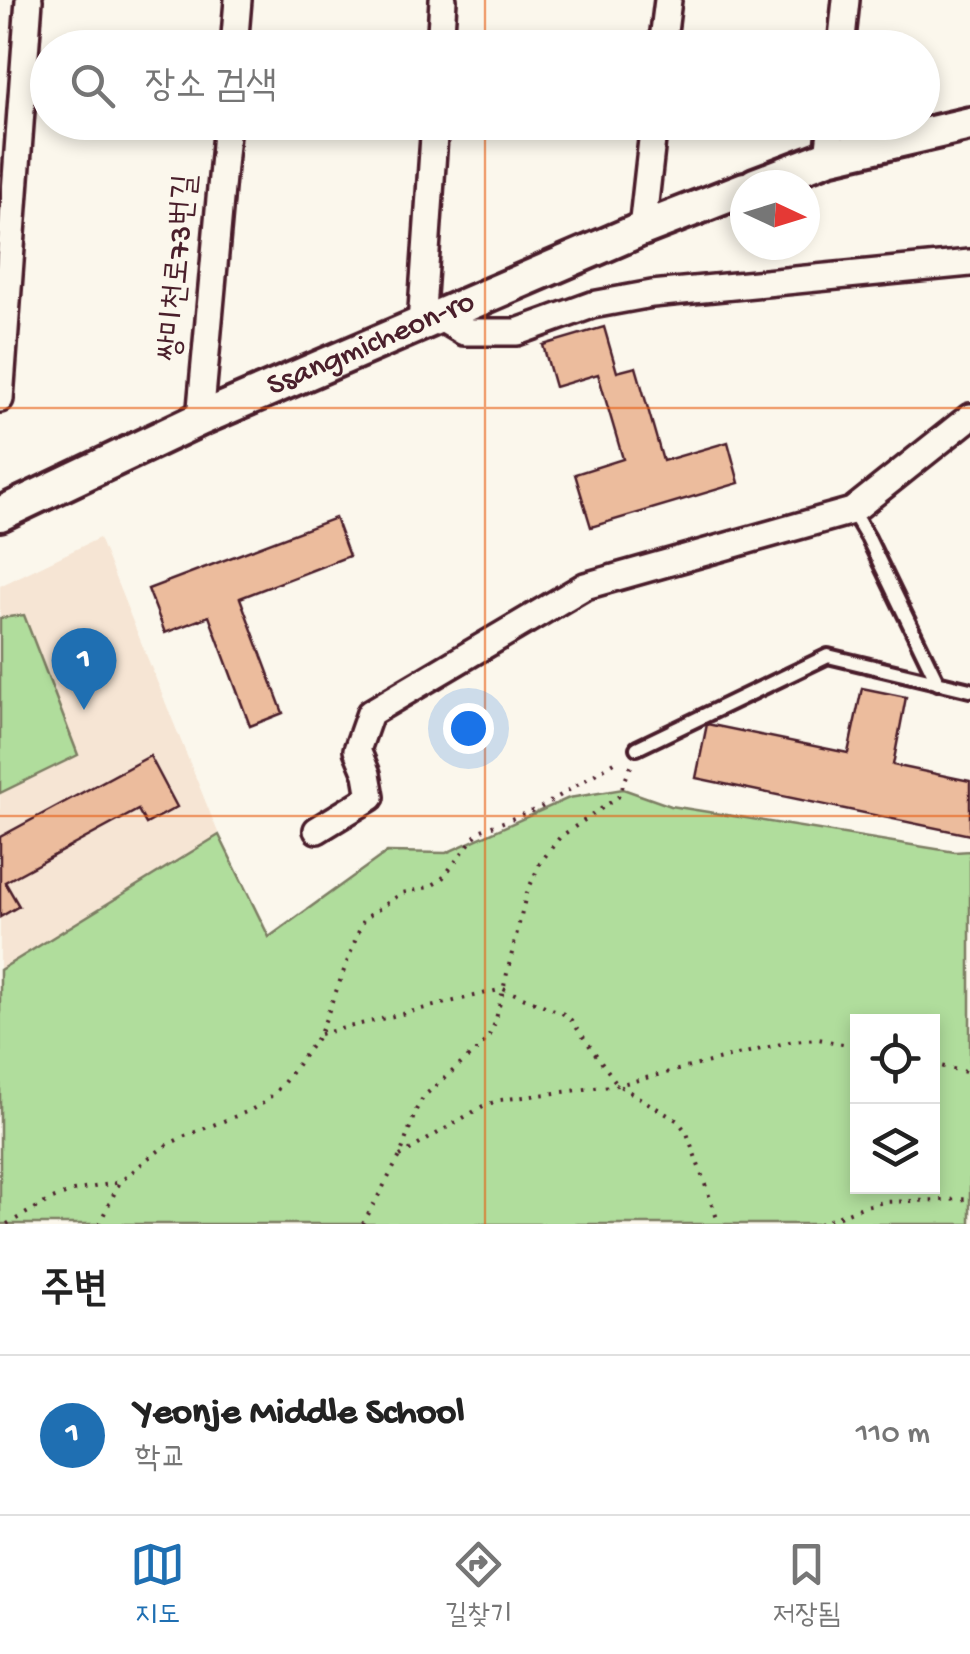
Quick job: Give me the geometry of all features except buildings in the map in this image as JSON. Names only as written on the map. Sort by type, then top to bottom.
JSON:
[{"type":"street","points":[[0,399],[29,0]]},
{"type":"street","points":[[236,30],[238,0]]},
{"type":"street","points":[[441,30],[443,0]]},
{"type":"street","points":[[664,30],[668,0]]},
{"type":"street","points":[[843,30],[846,0]]},
{"type":"street","points":[[940,131],[970,124]]},
{"type":"street","name":"쌍미천로73번길","points":[[200,419],[224,140]]},
{"type":"street","points":[[435,140],[430,321],[464,332],[517,332],[592,304],[652,294],[970,263]]},
{"type":"street","points":[[642,229],[652,140]]},
{"type":"street","points":[[828,157],[830,140]]},
{"type":"street","points":[[794,170],[828,157],[901,140]]},
{"type":"street","name":"Ssangmicheon-ro","points":[[0,514],[200,419],[730,195]]},
{"type":"street","points":[[317,830],[371,796],[357,750],[370,713],[586,586],[852,511],[970,418]]},
{"type":"lane","points":[[852,511],[938,683]]},
{"type":"lane","points":[[637,748],[828,656],[970,690]]},
{"type":"path","points":[[363,1224],[400,1156],[424,1096],[488,1038],[504,990],[526,895],[540,863],[560,837],[618,797],[637,748]]},
{"type":"path","points":[[98,1224],[120,1182],[167,1145],[249,1112],[282,1086],[320,1034],[363,920],[402,893],[442,880],[479,831],[540,808],[637,748]]},
{"type":"path","points":[[320,1034],[504,990],[562,1013],[618,1085],[678,1121],[687,1133],[719,1224]]},
{"type":"path","points":[[400,1156],[483,1106],[500,1100],[618,1085],[794,1042],[818,1039],[850,1045]]},
{"type":"path","points":[[940,1066],[970,1073]]},
{"type":"path","points":[[7,1224],[62,1196],[120,1182]]},
{"type":"path","points":[[819,1224],[884,1202],[970,1198]]},
{"type":"shaded area","points":[[99,538],[219,835],[0,970],[0,586]]},
{"type":"green space","points":[[24,615],[78,755],[0,793],[0,618]]},
{"type":"green space","points":[[623,789],[671,806],[955,852],[970,851],[970,1224],[0,1224],[0,970],[219,835],[269,937],[387,852],[446,853],[569,798]]},
{"type":"place","name":"Yeonje Middle School","points":[[84,710]]}]
